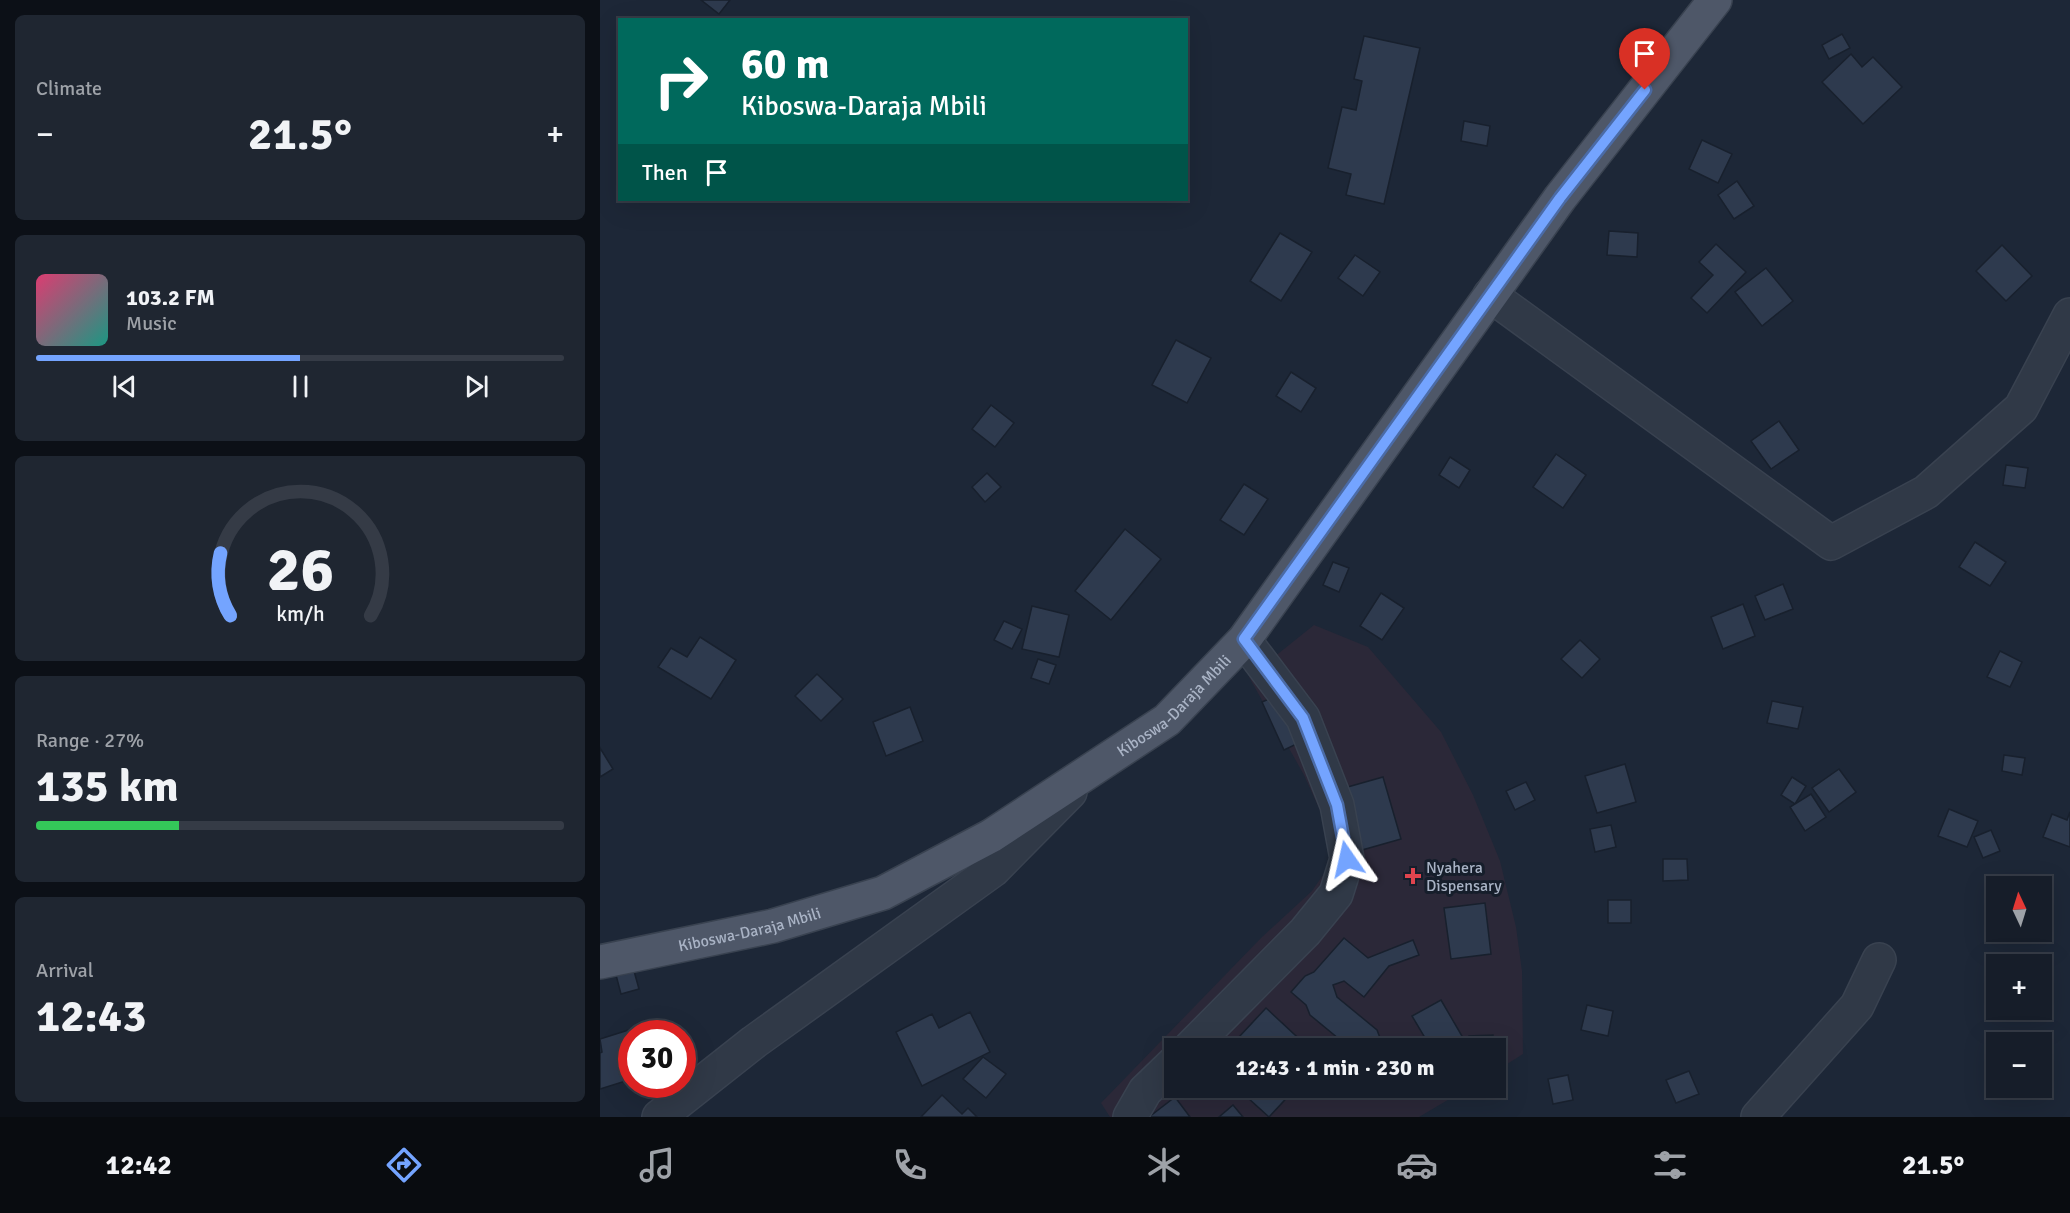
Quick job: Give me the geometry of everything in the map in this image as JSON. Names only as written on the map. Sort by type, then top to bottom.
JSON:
[{"type":"main road","name":"Kiboswa-Daraja Mbili","points":[[600,962],[773,926],[883,893],[991,836],[1167,720],[1244,639],[1560,198],[1715,0]]},
{"type":"street","points":[[1490,295],[1831,543],[1926,492],[2021,408],[2070,315]]},
{"type":"street","points":[[1200,1038],[1311,925],[1336,894],[1347,859],[1337,805],[1303,718],[1244,639]]},
{"type":"street","points":[[659,1117],[754,1042],[993,870],[1094,768]]},
{"type":"street","points":[[1758,1117],[1857,1006],[1879,960]]},
{"type":"street","points":[[1131,1117],[1145,1091],[1164,1073]]},
{"type":"shaded area","name":"Nyahera Dispensary","points":[[1314,625],[1368,647],[1441,732],[1473,795],[1500,861],[1516,927],[1522,971],[1523,1054],[1506,1065],[1506,1038],[1164,1038],[1261,938],[1312,891],[1339,852],[1304,775],[1249,677]]},
{"type":"shaded area","name":"Nyahera Dispensary","points":[[1164,1038],[1164,1098],[1451,1098],[1419,1117],[1110,1117],[1101,1103]]},
{"type":"building","points":[[701,0],[730,0],[719,14]]},
{"type":"building","points":[[1842,34],[1850,48],[1829,59],[1822,45]]},
{"type":"building","points":[[1364,36],[1420,48],[1384,204],[1346,195],[1351,174],[1328,168],[1342,107],[1356,110],[1362,81],[1354,79]]},
{"type":"building","points":[[1851,54],[1862,67],[1873,57],[1902,87],[1863,124],[1822,82]]},
{"type":"building","points":[[1464,121],[1490,126],[1487,146],[1461,141]]},
{"type":"building","points":[[1702,140],[1732,154],[1718,183],[1689,169]]},
{"type":"building","points":[[1737,181],[1754,206],[1734,219],[1718,195]]},
{"type":"building","points":[[1609,231],[1638,233],[1637,257],[1607,255]]},
{"type":"building","points":[[1280,233],[1312,252],[1281,301],[1250,281]]},
{"type":"building","points":[[1716,244],[1746,272],[1707,313],[1691,298],[1713,275],[1699,262]]},
{"type":"building","points":[[2002,245],[2032,276],[2006,301],[1976,271]]},
{"type":"building","points":[[1355,255],[1380,272],[1363,296],[1338,278]]},
{"type":"building","points":[[1766,268],[1793,301],[1762,326],[1735,292]]},
{"type":"building","points":[[1176,340],[1211,358],[1187,403],[1152,385]]},
{"type":"building","points":[[1291,372],[1316,388],[1301,412],[1276,396]]},
{"type":"building","points":[[991,405],[1014,423],[995,447],[972,429]]},
{"type":"building","points":[[1779,421],[1799,450],[1771,469],[1751,441]]},
{"type":"building","points":[[1556,454],[1586,475],[1563,508],[1533,487]]},
{"type":"building","points":[[1450,457],[1470,470],[1459,488],[1439,475]]},
{"type":"building","points":[[2006,465],[2028,468],[2025,488],[2003,485]]},
{"type":"building","points":[[987,473],[1001,487],[985,502],[972,487]]},
{"type":"building","points":[[1244,484],[1268,499],[1244,535],[1220,520]]},
{"type":"building","points":[[1125,529],[1161,559],[1111,620],[1075,591]]},
{"type":"building","points":[[1975,542],[2006,562],[1990,586],[1959,567]]},
{"type":"building","points":[[1333,562],[1349,568],[1339,592],[1323,585]]},
{"type":"building","points":[[1783,584],[1793,609],[1765,620],[1755,596]]},
{"type":"building","points":[[1381,593],[1404,608],[1382,640],[1360,626]]},
{"type":"building","points":[[1743,604],[1755,636],[1723,649],[1711,617]]},
{"type":"building","points":[[1032,606],[1069,615],[1059,657],[1022,649]]},
{"type":"building","points":[[1004,621],[1022,629],[1012,649],[994,640]]},
{"type":"building","points":[[700,637],[736,660],[711,699],[658,667],[671,648],[687,657]]},
{"type":"building","points":[[1580,640],[1600,659],[1582,678],[1561,659]]},
{"type":"building","points":[[2000,651],[2022,662],[2010,687],[1987,677]]},
{"type":"building","points":[[1038,659],[1056,665],[1049,684],[1031,678]]},
{"type":"building","points":[[817,674],[843,699],[821,721],[795,696]]},
{"type":"building","points":[[1283,693],[1305,740],[1284,750],[1262,702]]},
{"type":"building","points":[[1772,701],[1803,707],[1798,729],[1767,723]]},
{"type":"building","points":[[910,707],[923,741],[886,756],[873,722]]},
{"type":"building","points":[[600,748],[613,769],[600,777]]},
{"type":"building","points":[[2004,755],[2025,758],[2022,775],[2002,771]]},
{"type":"building","points":[[1625,764],[1636,802],[1597,813],[1585,776]]},
{"type":"building","points":[[1839,769],[1856,792],[1829,812],[1812,788]]},
{"type":"building","points":[[1383,777],[1401,839],[1355,852],[1337,790]]},
{"type":"building","points":[[1792,777],[1806,786],[1795,804],[1781,795]]},
{"type":"building","points":[[1526,782],[1535,800],[1515,810],[1506,791]]},
{"type":"building","points":[[1811,794],[1826,817],[1805,831],[1790,807]]},
{"type":"building","points":[[1949,809],[1978,821],[1967,847],[1938,836]]},
{"type":"building","points":[[2070,812],[2070,847],[2043,837],[2052,814],[2067,820]]},
{"type":"building","points":[[1611,825],[1616,847],[1595,852],[1590,829]]},
{"type":"building","points":[[1991,830],[2000,851],[1983,858],[1974,837]]},
{"type":"building","points":[[1663,859],[1687,859],[1688,880],[1663,881]]},
{"type":"building","points":[[1608,900],[1631,900],[1631,923],[1608,923]]},
{"type":"building","points":[[1485,903],[1491,954],[1451,959],[1444,908]]},
{"type":"building","points":[[1344,938],[1368,958],[1413,940],[1419,955],[1389,966],[1364,997],[1344,981],[1333,985],[1337,997],[1377,1030],[1380,1038],[1338,1038],[1310,1015],[1306,1005],[1291,992],[1305,976],[1314,972]]},
{"type":"building","points":[[634,971],[639,989],[621,994],[616,975]]},
{"type":"building","points":[[1441,1000],[1463,1038],[1425,1038],[1412,1016]]},
{"type":"building","points":[[1587,1005],[1613,1011],[1608,1036],[1581,1030]]},
{"type":"building","points":[[1266,1008],[1298,1038],[1240,1038]]},
{"type":"building","points":[[970,1012],[990,1052],[922,1086],[896,1032],[932,1014],[939,1028]]},
{"type":"building","points":[[618,1033],[618,1083],[600,1089],[600,1053],[602,1052],[600,1039]]},
{"type":"building","points":[[1493,1035],[1493,1038],[1469,1038],[1469,1036]]},
{"type":"building","points":[[983,1057],[1006,1074],[986,1098],[963,1079]]},
{"type":"building","points":[[1689,1071],[1699,1094],[1676,1103],[1666,1080]]},
{"type":"building","points":[[1568,1075],[1573,1100],[1553,1104],[1548,1079]]},
{"type":"building","points":[[942,1095],[962,1114],[968,1108],[977,1117],[921,1117]]},
{"type":"building","points":[[1176,1098],[1190,1117],[1149,1117]]},
{"type":"building","points":[[1248,1098],[1287,1098],[1269,1117]]},
{"type":"building","points":[[1233,1105],[1243,1117],[1219,1117]]},
{"type":"place","name":"Nyahera Dispensary","points":[[1413,876]]},
{"type":"route","points":[[1347,859],[1337,805],[1303,718],[1244,639],[1560,198],[1645,90]]}]
